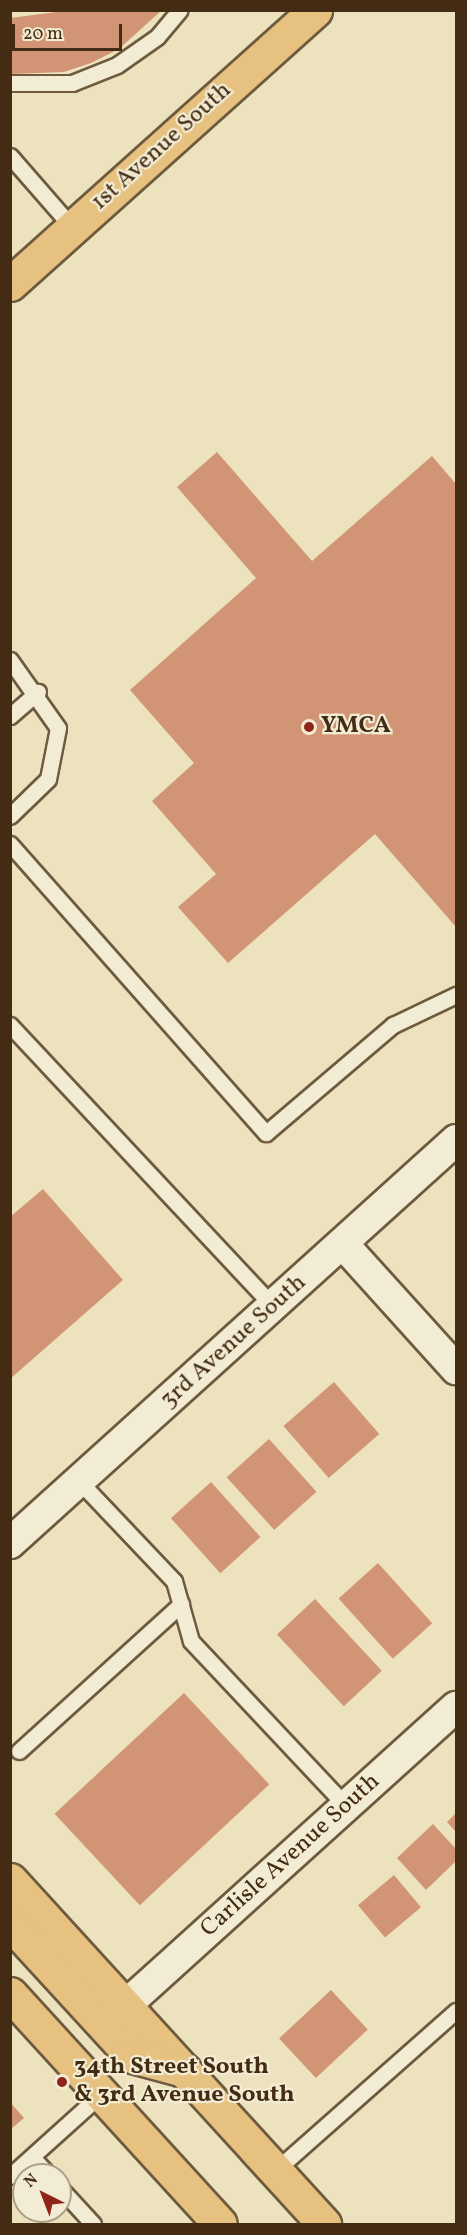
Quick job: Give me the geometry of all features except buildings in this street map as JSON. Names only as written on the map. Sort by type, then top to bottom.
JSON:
[{"type":"main road","name":"1st Avenue South","points":[[10,284],[315,10]]},
{"type":"main road","points":[[10,1880],[324,2224]]},
{"type":"main road","points":[[10,1923],[132,2056],[184,2070]]},
{"type":"main road","points":[[10,1994],[220,2224]]},
{"type":"street","name":"3rd Avenue South","points":[[12,1539],[343,1244],[456,1140]]},
{"type":"street","points":[[343,1244],[456,1369]]},
{"type":"street","name":"Carlisle Avenue South","points":[[126,2006],[456,1707]]},
{"type":"lane","points":[[10,83],[72,83],[117,65],[157,37],[180,10]]},
{"type":"lane","points":[[10,156],[72,227]]},
{"type":"lane","points":[[10,660],[38,692],[58,728],[48,779],[10,816]]},
{"type":"lane","points":[[10,716],[38,692]]},
{"type":"lane","points":[[10,844],[266,1133],[393,1024],[456,995]]},
{"type":"lane","points":[[10,1026],[273,1306]]},
{"type":"lane","points":[[79,1480],[174,1581],[191,1641],[346,1806]]},
{"type":"lane","points":[[19,1751],[181,1604]]},
{"type":"lane","points":[[276,2170],[456,2011]]},
{"type":"lane","points":[[10,2176],[101,2094]]},
{"type":"lane","points":[[32,2157],[38,2163]]},
{"type":"lane","points":[[72,2201],[93,2224]]},
{"type":"place","name":"YMCA","points":[[309,727]]},
{"type":"place","name":"34th Street South & 3rd Avenue South","points":[[62,2082]]}]
